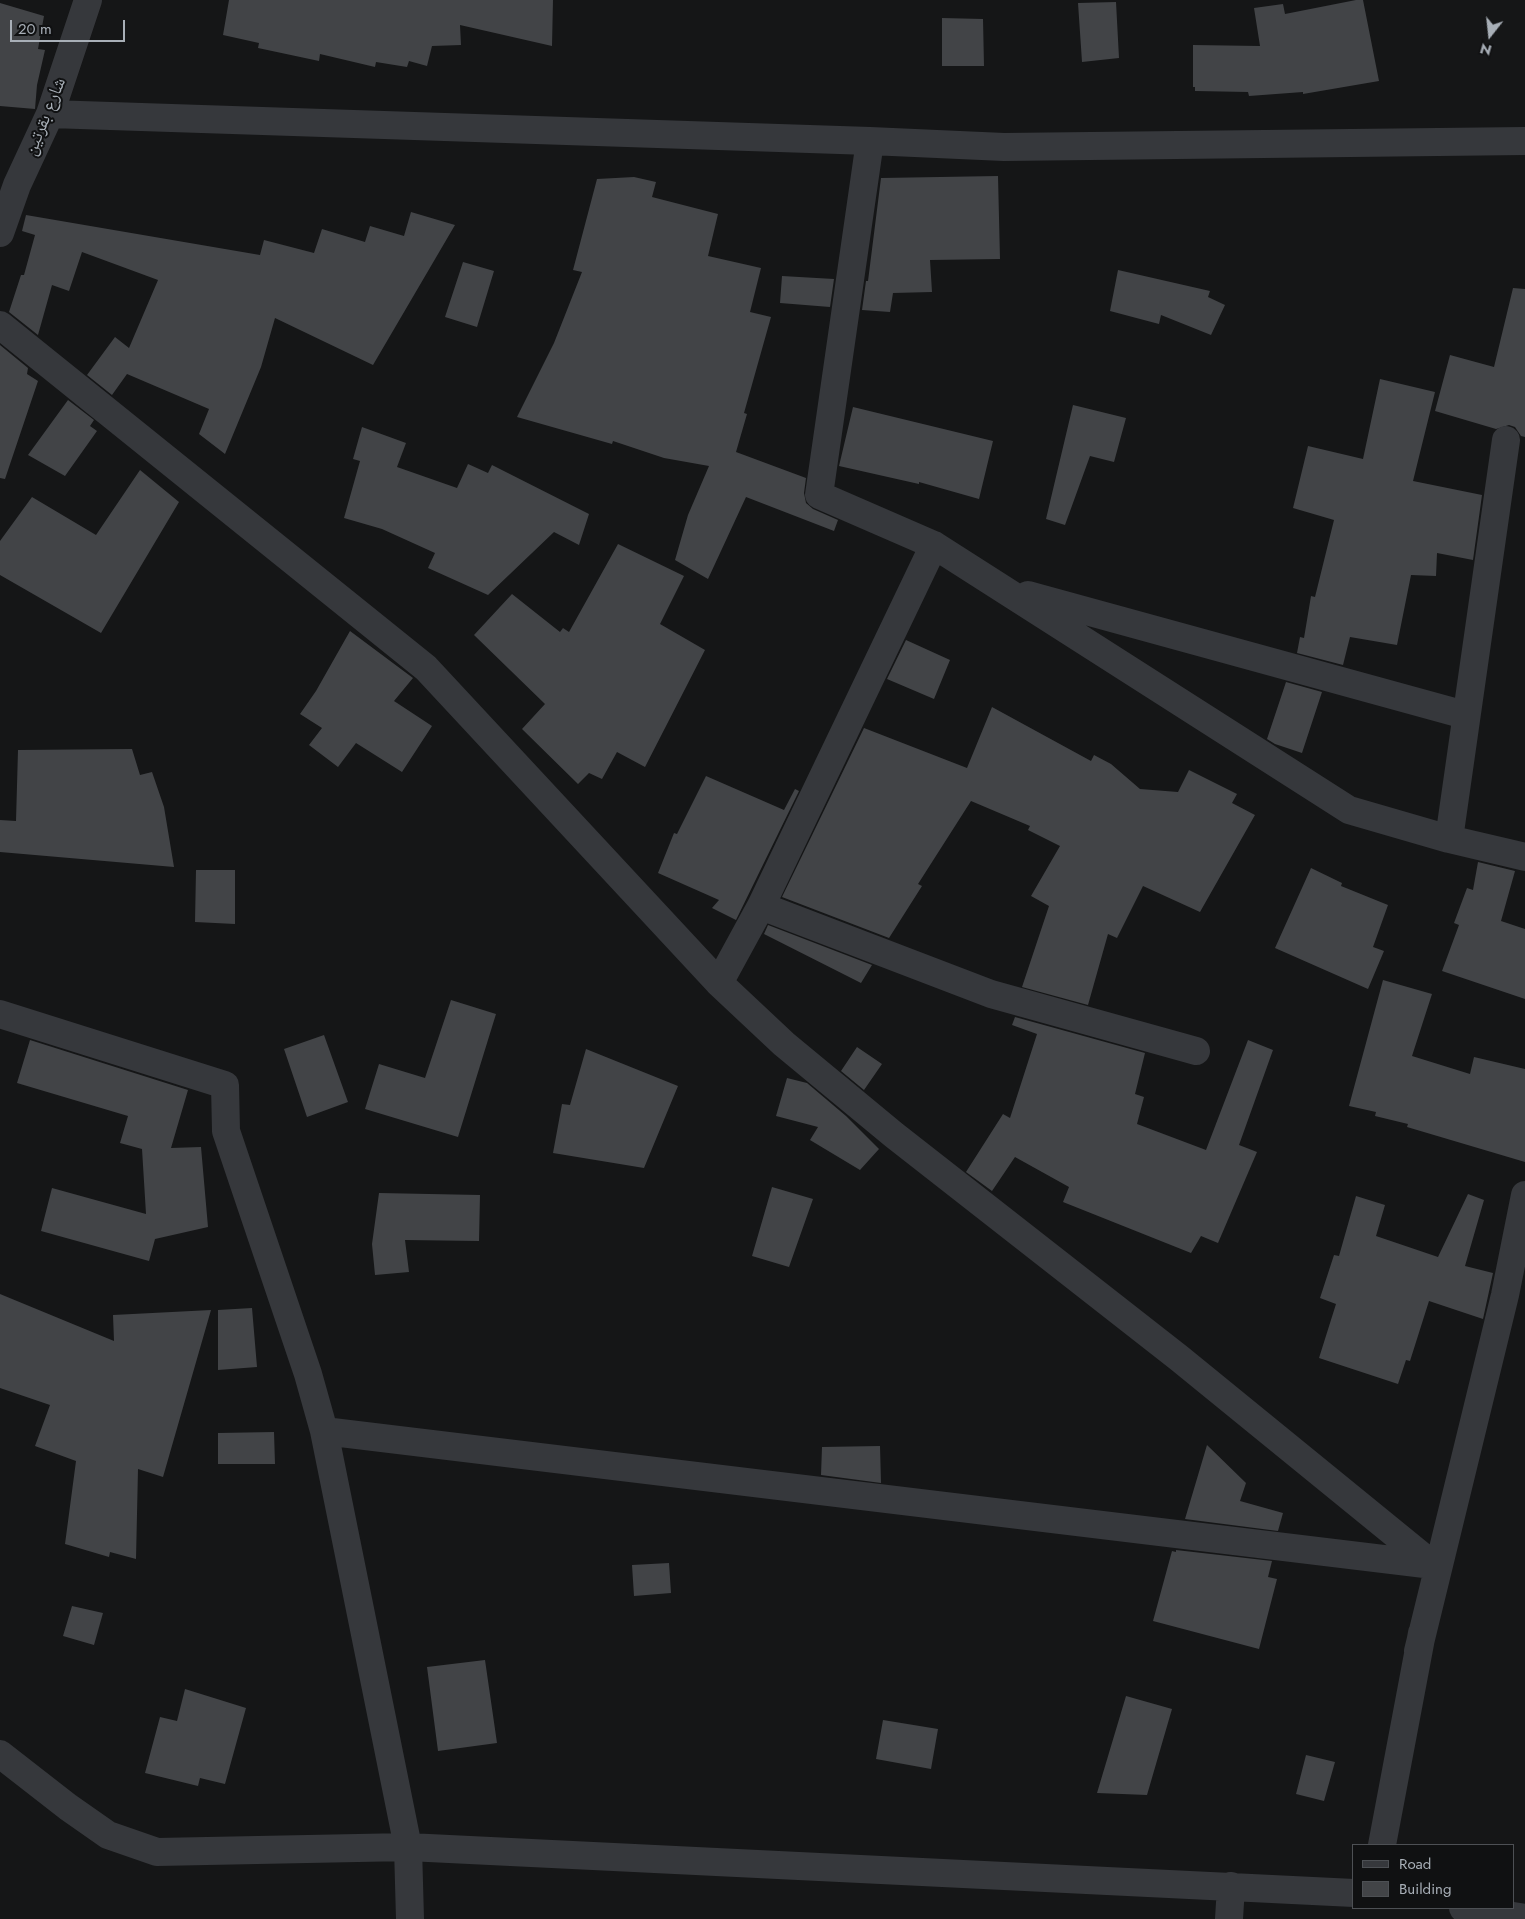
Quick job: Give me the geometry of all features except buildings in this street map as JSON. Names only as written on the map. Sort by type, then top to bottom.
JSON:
[{"type":"street","name":"شارع بقرتين","points":[[0,233],[9,180],[50,114],[88,0]]},
{"type":"street","points":[[50,114],[870,141],[1004,148],[1525,141]]},
{"type":"street","points":[[870,141],[818,495],[934,544],[1349,810],[1449,839],[1525,857]]},
{"type":"street","points":[[0,325],[426,668],[719,983],[784,1044],[894,1135],[1179,1358],[1433,1565]]},
{"type":"street","points":[[1449,839],[1465,715],[1506,440]]},
{"type":"street","points":[[719,983],[761,906],[934,544]]},
{"type":"street","points":[[1001,587],[1465,715]]},
{"type":"street","points":[[761,906],[991,994],[1196,1051]]},
{"type":"street","points":[[0,1014],[225,1085],[226,1131],[308,1374],[324,1431],[408,1847],[410,1919]]},
{"type":"street","points":[[1418,1651],[1502,1304],[1525,1196]]},
{"type":"street","points":[[324,1431],[1433,1565]]},
{"type":"street","points":[[1382,1844],[1433,1565]]},
{"type":"street","points":[[0,1754],[68,1807],[108,1835],[157,1852],[408,1847],[1352,1893]]},
{"type":"street","points":[[1229,1919],[1231,1886]]},
{"type":"street","points":[[1469,1909],[1525,1918]]}]
